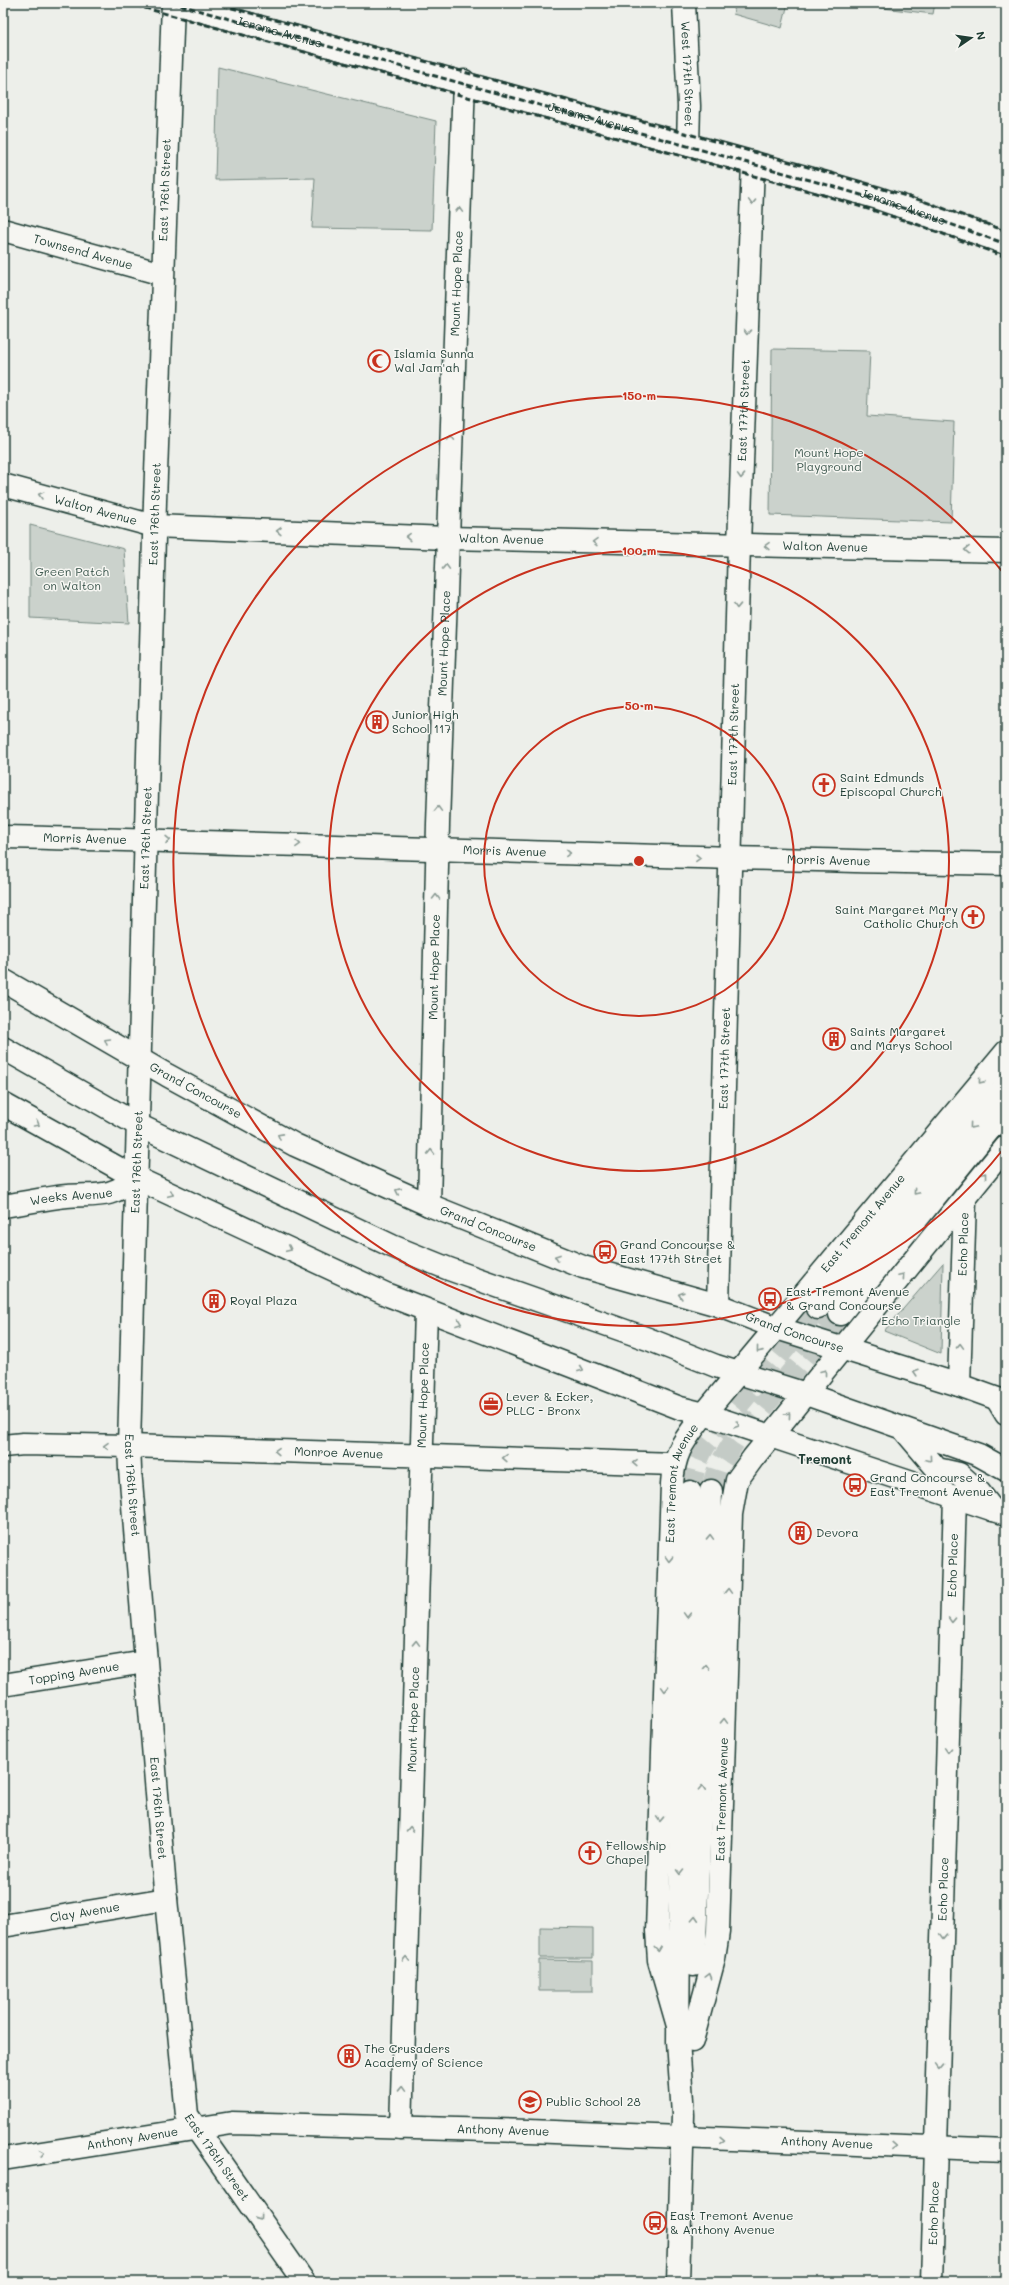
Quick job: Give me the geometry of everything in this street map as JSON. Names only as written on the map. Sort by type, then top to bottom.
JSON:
[{"type":"street","name":"Jerome Avenue","points":[[173,3],[464,82],[878,198],[1006,243]]},
{"type":"street","name":"East 176th Street","points":[[173,3],[154,526],[141,1060],[136,1178],[129,1446],[145,1662],[186,2108],[188,2115],[196,2128],[304,2282]]},
{"type":"street","name":"West 177th Street","points":[[684,3],[689,106],[688,145]]},
{"type":"street","name":"Mount Hope Place","points":[[430,1206],[437,848],[464,82]]},
{"type":"street","name":"East 177th Street","points":[[718,1305],[739,545],[753,163]]},
{"type":"street","name":"Townsend Avenue","points":[[3,230],[162,274]]},
{"type":"street","name":"Walton Avenue","points":[[3,485],[154,526],[447,538],[1006,551]]},
{"type":"street","name":"Morris Avenue","points":[[3,837],[437,848],[730,859],[1006,864]]},
{"type":"street","name":"Grand Concourse","points":[[3,980],[141,1060],[295,1145],[430,1206],[583,1267],[718,1305],[777,1328],[959,1385],[1003,1405]]},
{"type":"street","points":[[3,1048],[138,1125],[296,1201],[427,1260],[648,1339],[716,1366],[740,1372],[806,1394],[904,1430],[979,1455],[1006,1470]]},
{"type":"street","name":"East Tremont Avenue","points":[[685,2033],[660,1965],[657,1931],[669,1553],[674,1464],[683,1442],[704,1414],[1006,1052]]},
{"type":"street","name":"East Tremont Avenue","points":[[818,1308],[1006,1085]]},
{"type":"street","points":[[3,1104],[136,1178],[388,1295],[426,1311],[680,1408],[704,1414],[999,1512]]},
{"type":"street","points":[[840,1314],[1006,1109]]},
{"type":"street","name":"East Tremont Avenue","points":[[685,2033],[714,1959],[718,1932],[731,1502],[735,1487],[741,1473],[770,1436],[806,1394],[1006,1147]]},
{"type":"street","name":"Weeks Avenue","points":[[3,1206],[67,1196],[98,1196],[117,1190],[136,1178]]},
{"type":"street","name":"Echo Place","points":[[959,1385],[964,1200]]},
{"type":"street","name":"Mount Hope Place","points":[[401,2128],[426,1311]]},
{"type":"street","points":[[904,1430],[937,1469],[959,1474],[999,1512]]},
{"type":"street","name":"Monroe Avenue","points":[[3,1446],[23,1444],[129,1446],[674,1464]]},
{"type":"street","points":[[979,1455],[1006,1457]]},
{"type":"street","name":"East Tremont Avenue","points":[[678,2282],[701,1492]]},
{"type":"street","name":"Echo Place","points":[[932,2282],[955,1497]]},
{"type":"street","name":"Topping Avenue","points":[[3,1685],[145,1662]]},
{"type":"street","name":"Clay Avenue","points":[[3,1926],[166,1899]]},
{"type":"street","name":"Anthony Avenue","points":[[3,2159],[232,2123],[683,2137],[1006,2150]]},
{"type":"green space","points":[[736,3],[788,3],[782,28],[733,14]]},
{"type":"green space","points":[[841,3],[935,3],[933,14]]},
{"type":"green space","points":[[218,67],[436,121],[432,230],[312,228],[315,178],[215,180]]},
{"type":"green space","name":"Mount Hope Playground","points":[[772,349],[870,351],[867,416],[954,422],[951,522],[770,515]]},
{"type":"green space","name":"Green Patch on Walton","points":[[30,525],[124,549],[129,623],[30,618]]},
{"type":"green space","name":"Echo Triangle","points":[[943,1263],[941,1354],[884,1331]]},
{"type":"green space","points":[[540,1927],[593,1928],[593,1958],[540,1958]]},
{"type":"green space","points":[[539,1960],[593,1961],[593,1991],[539,1991]]},
{"type":"tunnel","points":[[690,1492],[695,1467],[705,1445],[818,1308]]},
{"type":"tunnel","points":[[711,1491],[719,1466],[734,1442],[840,1314]]},
{"type":"railway","points":[[127,3],[830,197],[916,224],[1006,257]]},
{"type":"railway","points":[[172,3],[835,187],[919,213],[1006,244]]},
{"type":"railway","points":[[214,3],[837,175],[923,201],[1006,231]]},
{"type":"place","name":"Islamia Sunna Wal Jam'ah","points":[[379,361]]},
{"type":"place","name":"Junior High School 117","points":[[377,722]]},
{"type":"place","name":"Saint Edmunds Episcopal Church","points":[[824,785]]},
{"type":"place","name":"Saint Margaret Mary Catholic Church","points":[[973,917]]},
{"type":"place","name":"Saints Margaret and Marys School","points":[[834,1039]]},
{"type":"place","name":"Grand Concourse & East 177th Street","points":[[605,1252]]},
{"type":"place","name":"East Tremont Avenue & Grand Concourse","points":[[770,1299]]},
{"type":"place","name":"Royal Plaza","points":[[214,1301]]},
{"type":"place","name":"Lever & Ecker, PLLC - Bronx","points":[[491,1404]]},
{"type":"place","name":"Grand Concourse & East Tremont Avenue","points":[[855,1485]]},
{"type":"place","name":"Devora","points":[[800,1533]]},
{"type":"place","name":"Fellowship Chapel","points":[[590,1853]]},
{"type":"place","name":"The Crusaders Academy of Science","points":[[349,2056]]},
{"type":"place","name":"Public School 28","points":[[530,2102]]},
{"type":"place","name":"East Tremont Avenue & Anthony Avenue","points":[[655,2223]]},
{"type":"district","name":"Tremont","points":[[825,1459]]}]
